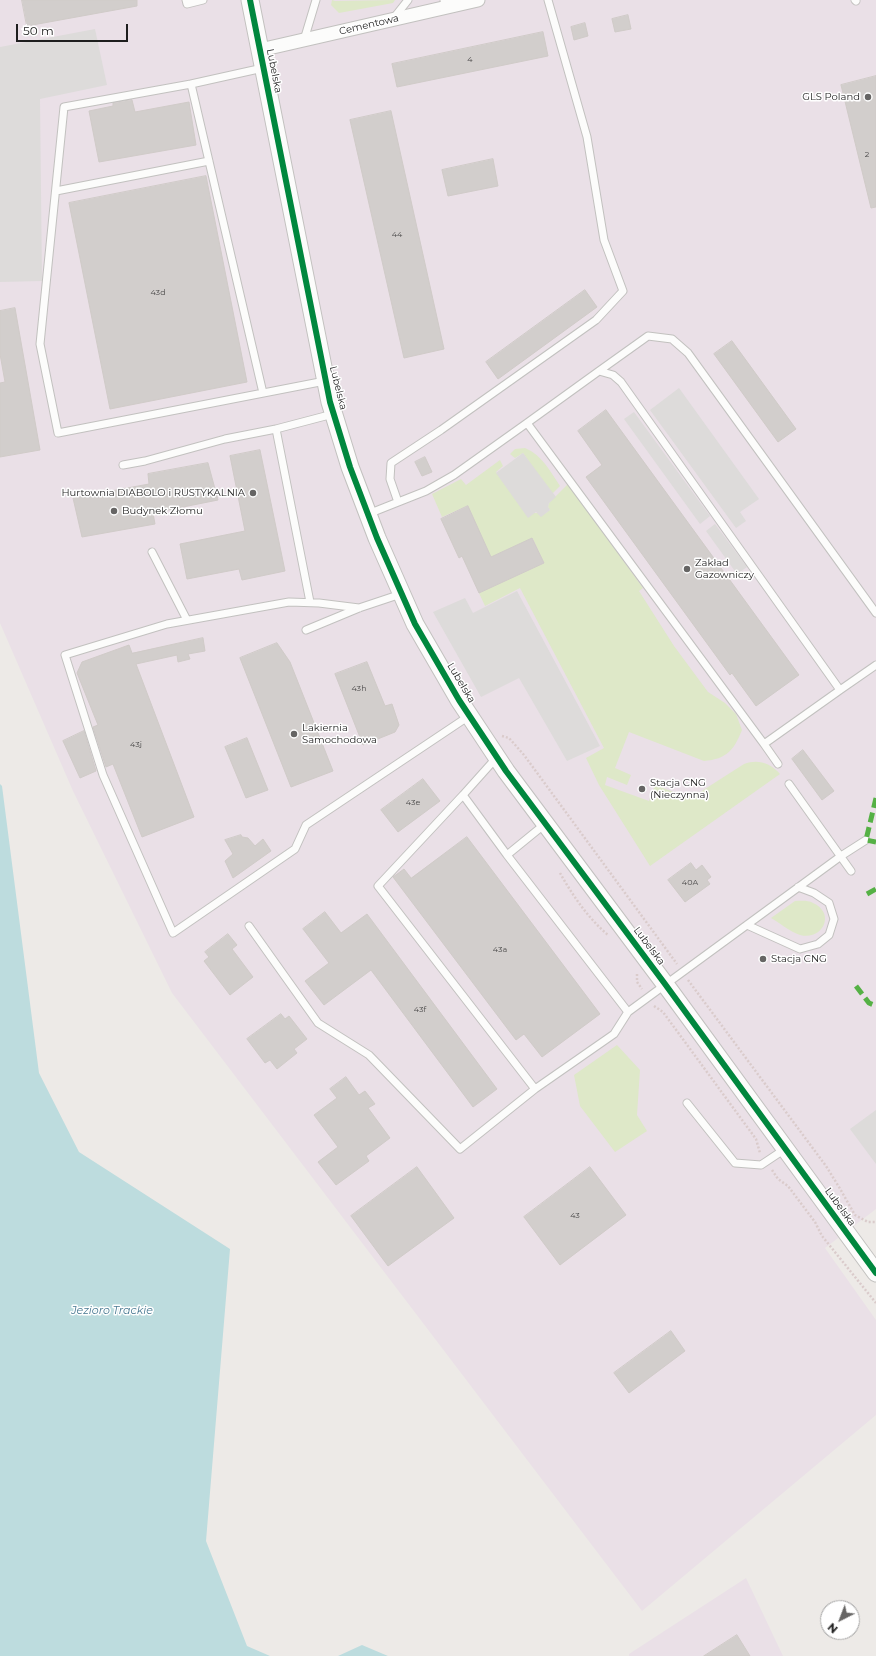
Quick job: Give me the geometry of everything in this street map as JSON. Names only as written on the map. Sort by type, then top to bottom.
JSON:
[{"type":"street","name":"Lubelska","points":[[250,0],[333,414],[350,467],[401,594],[430,650],[469,715],[497,757],[785,1149],[874,1266]]},
{"type":"street","name":"Cementowa","points":[[260,50],[392,21],[463,1],[478,0]]},
{"type":"lane","points":[[186,0],[187,4],[203,0]]},
{"type":"lane","points":[[304,40],[316,0]]},
{"type":"lane","points":[[392,21],[408,0]]},
{"type":"lane","points":[[444,0],[463,1]]},
{"type":"lane","points":[[398,502],[390,479],[391,463],[441,430],[596,320],[623,291],[604,240],[587,137],[548,0]]},
{"type":"lane","points":[[263,68],[191,84],[64,107],[40,344],[58,433],[325,380]]},
{"type":"lane","points":[[191,84],[263,393]]},
{"type":"lane","points":[[56,191],[209,161]]},
{"type":"lane","points":[[368,514],[426,491],[454,475],[648,336],[672,339],[688,353],[876,613]]},
{"type":"lane","points":[[599,371],[613,375],[621,382],[840,690]]},
{"type":"lane","points":[[123,465],[333,414]]},
{"type":"lane","points":[[528,423],[778,764]]},
{"type":"lane","points":[[276,429],[310,602]]},
{"type":"lane","points":[[152,552],[187,620]]},
{"type":"lane","points":[[306,630],[359,608],[401,594]]},
{"type":"lane","points":[[359,608],[310,602],[289,602],[167,624],[65,655],[103,775],[173,933],[295,849],[306,825],[469,715]]},
{"type":"lane","points":[[764,744],[876,665]]},
{"type":"lane","points":[[497,757],[378,886],[535,1089]]},
{"type":"lane","points":[[789,784],[851,871]]},
{"type":"lane","points":[[463,795],[507,855],[628,1012]]},
{"type":"lane","points":[[507,855],[545,824]]},
{"type":"lane","points":[[248,926],[318,1024],[368,1055],[460,1148],[535,1089],[614,1034],[628,1012],[840,856],[866,840]]},
{"type":"lane","points":[[747,925],[800,949],[818,944],[829,935],[834,919],[829,904],[814,893],[798,887]]},
{"type":"lane","points":[[687,1103],[735,1163],[761,1165],[785,1149]]},
{"type":"path","points":[[559,870],[570,890],[596,925],[612,938]]},
{"type":"path","points":[[634,969],[638,974],[637,982],[656,1008],[663,1012],[756,1139],[758,1150],[778,1179],[788,1186],[815,1222],[822,1236],[876,1303]]},
{"type":"shaded area","points":[[0,0],[876,0],[876,1209],[825,1248],[876,1320],[876,1415],[642,1611],[172,993],[73,791],[0,623]]},
{"type":"shaded area","points":[[95,29],[107,85],[40,99],[42,281],[0,282],[0,47]]},
{"type":"shaded area","points":[[679,388],[759,499],[740,512],[746,521],[736,528],[650,410]]},
{"type":"shaded area","points":[[634,412],[710,516],[700,524],[624,419]]},
{"type":"shaded area","points":[[523,453],[556,497],[549,503],[548,507],[550,510],[541,517],[536,512],[528,518],[496,473]]},
{"type":"shaded area","points":[[715,524],[747,567],[737,574],[706,531]]},
{"type":"shaded area","points":[[517,591],[600,746],[567,761],[519,678],[481,697],[433,612],[465,598],[473,613]]},
{"type":"shaded area","points":[[876,1110],[876,1164],[850,1129]]},
{"type":"shaded area","points":[[746,1578],[783,1656],[629,1656],[629,1654]]},
{"type":"green space","points":[[332,0],[395,0],[393,3],[339,13],[331,5]]},
{"type":"green space","points":[[525,448],[541,459],[560,486],[552,494],[523,453],[515,458],[510,454],[515,449]]},
{"type":"green space","points":[[500,460],[503,466],[496,472],[534,513],[539,513],[541,516],[550,510],[548,507],[549,503],[568,484],[643,588],[639,591],[674,646],[708,692],[725,703],[736,714],[742,730],[736,743],[729,752],[719,758],[704,761],[629,732],[615,768],[631,775],[627,785],[607,777],[605,785],[649,801],[655,785],[684,796],[694,796],[744,764],[754,762],[764,763],[772,767],[780,774],[650,866],[599,785],[586,758],[604,748],[520,588],[485,606],[479,593],[544,563],[533,539],[488,559],[467,506],[442,517],[432,494],[461,479],[466,485]]},
{"type":"green space","points":[[795,901],[809,901],[820,907],[824,913],[824,925],[815,934],[808,936],[796,934],[771,918]]},
{"type":"green space","points":[[617,1045],[640,1070],[637,1115],[647,1131],[615,1152],[580,1106],[574,1075]]},
{"type":"water","name":"Jezioro Trackie","points":[[0,784],[2,786],[39,1073],[79,1152],[230,1249],[206,1541],[247,1646],[270,1656],[0,1656]]},
{"type":"water","points":[[362,1645],[388,1656],[338,1656]]},
{"type":"building","points":[[22,0],[137,0],[137,6],[27,26]]},
{"type":"building","points":[[628,15],[631,29],[615,32],[612,19]]},
{"type":"building","points":[[585,23],[588,36],[574,40],[571,27]]},
{"type":"building","points":[[543,32],[548,56],[397,87],[392,64]]},
{"type":"building","points":[[876,76],[876,207],[871,208],[841,85]]},
{"type":"building","points":[[132,100],[135,112],[189,102],[196,145],[99,162],[89,111],[113,106],[113,103]]},
{"type":"building","points":[[391,111],[444,349],[404,358],[350,120]]},
{"type":"building","points":[[493,159],[498,186],[448,196],[442,170]]},
{"type":"building","points":[[206,176],[247,382],[110,409],[69,203]]},
{"type":"building","points":[[585,290],[597,307],[498,379],[486,362]]},
{"type":"building","points":[[15,308],[40,450],[0,457],[0,383],[5,382],[0,354],[0,311]]},
{"type":"building","points":[[732,341],[796,429],[778,442],[714,354]]},
{"type":"building","name":"Zakład Gazowniczy","points":[[606,410],[799,675],[756,706],[732,673],[730,675],[586,477],[602,465],[578,431]]},
{"type":"building","name":"Hurtownia DIABOLO i RUSTYKALNIA","points":[[260,450],[285,571],[242,580],[239,569],[187,579],[180,544],[245,531],[230,456]]},
{"type":"building","points":[[425,457],[432,472],[422,476],[415,462]]},
{"type":"building","points":[[208,463],[218,500],[153,513],[155,524],[82,537],[73,498],[149,484],[148,474]]},
{"type":"building","points":[[468,506],[491,557],[532,538],[544,563],[479,593],[462,556],[459,558],[441,519]]},
{"type":"building","points":[[203,638],[205,651],[188,654],[190,659],[178,662],[177,655],[136,664],[194,817],[142,837],[113,764],[106,767],[93,727],[98,725],[77,673],[82,662],[129,645],[132,653]]},
{"type":"building","name":"Lakiernia Samochodowa","points":[[277,643],[290,662],[333,771],[291,787],[240,658]]},
{"type":"building","points":[[367,662],[385,706],[392,704],[399,725],[395,732],[363,745],[335,674]]},
{"type":"building","points":[[84,731],[96,771],[80,778],[63,741]]},
{"type":"building","points":[[247,738],[268,790],[246,798],[225,747]]},
{"type":"building","points":[[803,750],[834,791],[822,800],[792,759]]},
{"type":"building","points":[[423,779],[440,801],[398,832],[381,810]]},
{"type":"building","points":[[241,835],[242,837],[248,838],[255,846],[263,839],[271,851],[233,878],[225,861],[233,854],[225,840]]},
{"type":"building","points":[[467,837],[600,1014],[542,1057],[524,1034],[516,1040],[393,877],[404,869],[411,878]]},
{"type":"building","points":[[691,863],[696,870],[702,865],[711,877],[707,880],[710,884],[685,902],[668,880]]},
{"type":"building","points":[[325,912],[341,933],[367,914],[497,1089],[473,1107],[371,970],[324,1005],[305,981],[329,963],[303,929]]},
{"type":"building","points":[[228,934],[237,945],[232,949],[253,977],[230,995],[204,961],[209,957],[205,952]]},
{"type":"building","points":[[281,1014],[285,1019],[289,1016],[307,1039],[294,1049],[297,1053],[277,1069],[270,1060],[265,1063],[247,1039]]},
{"type":"building","points":[[346,1077],[359,1095],[365,1091],[375,1104],[368,1108],[390,1138],[366,1156],[369,1161],[336,1185],[318,1162],[338,1147],[314,1115],[337,1098],[330,1089]]},
{"type":"building","points":[[417,1167],[454,1218],[388,1266],[351,1216]]},
{"type":"building","points":[[590,1167],[626,1215],[560,1265],[524,1217]]},
{"type":"building","points":[[671,1331],[685,1351],[629,1393],[614,1373]]},
{"type":"building","points":[[737,1635],[750,1656],[704,1656]]},
{"type":"marked path","points":[[876,798],[866,840],[876,842]]},
{"type":"marked path","points":[[867,894],[876,889]]},
{"type":"marked path","points":[[856,986],[869,1003],[876,1006]]},
{"type":"cycle path","points":[[250,0],[330,402],[350,467],[377,538],[415,624],[459,700],[506,771],[665,984],[876,1273]]},
{"type":"place","name":"GLS Poland","points":[[868,97]]},
{"type":"place","name":"Hurtownia DIABOLO i RUSTYKALNIA","points":[[253,493]]},
{"type":"place","name":"Budynek Złomu","points":[[114,511]]},
{"type":"place","name":"Zakład Gazowniczy","points":[[687,569]]},
{"type":"place","name":"Lakiernia Samochodowa","points":[[294,734]]},
{"type":"place","name":"Stacja CNG (Nieczynna)","points":[[642,789]]},
{"type":"place","name":"Stacja CNG","points":[[763,959]]}]
